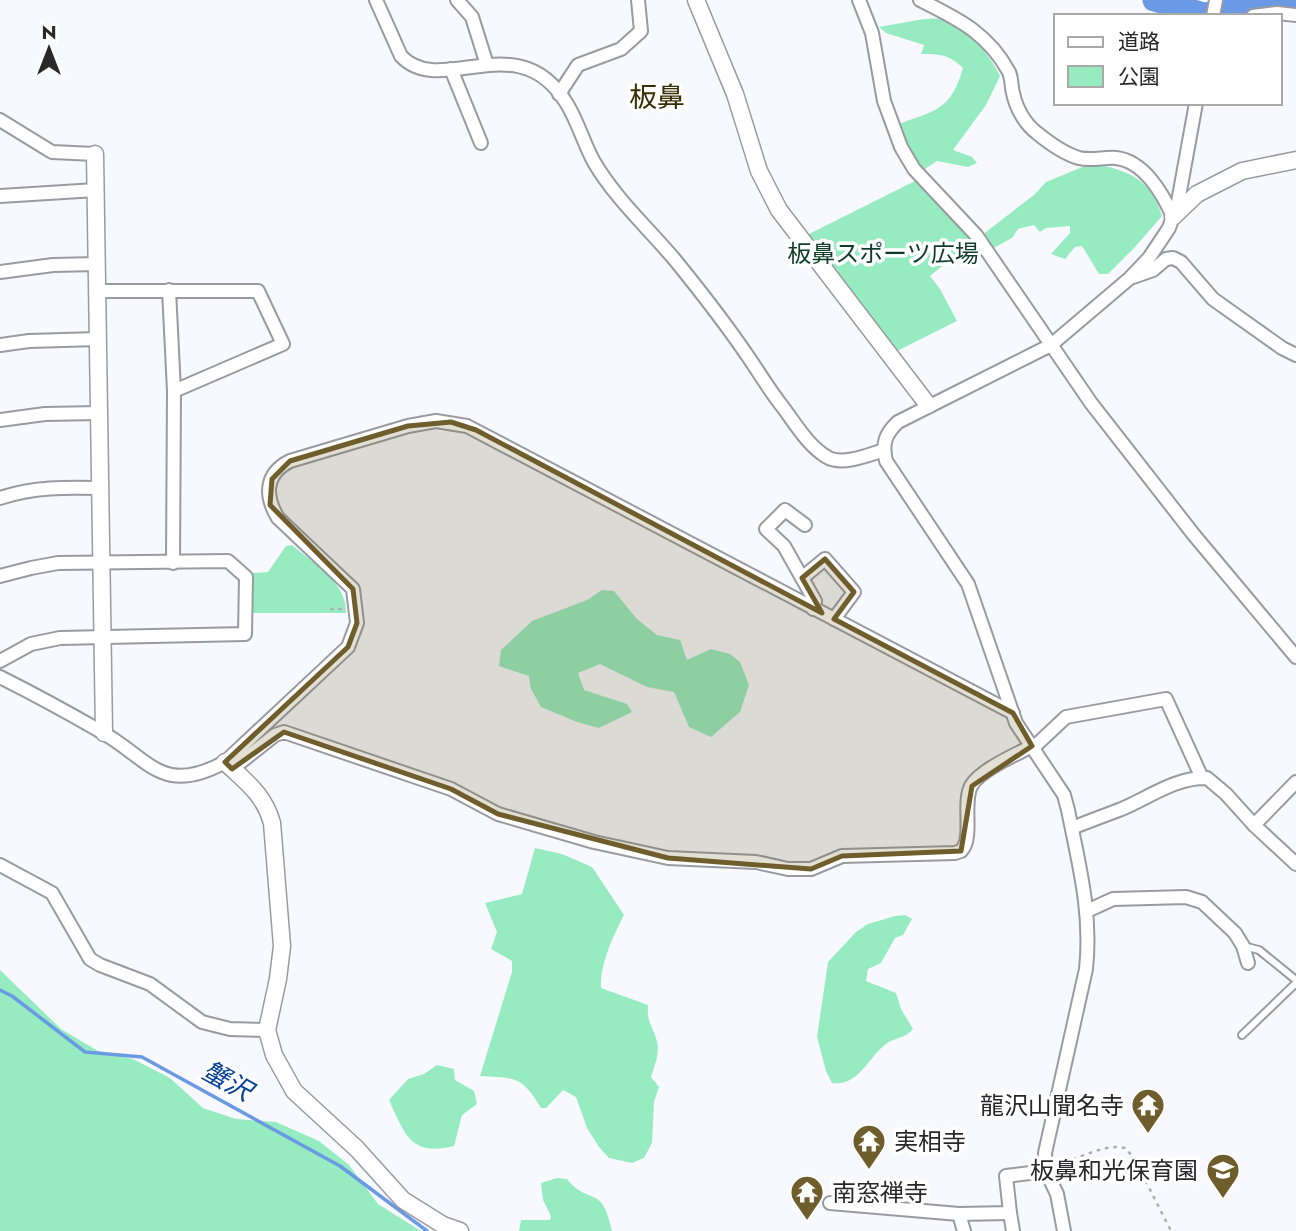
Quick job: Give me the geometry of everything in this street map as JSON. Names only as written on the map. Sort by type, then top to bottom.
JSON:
[{"type":"street","points":[[376,0],[394,44],[407,62],[426,71],[501,63],[526,68],[540,75],[567,104],[595,163],[611,187],[712,306],[778,401],[819,452],[831,460],[841,460],[884,450]]},
{"type":"street","points":[[457,0],[472,17],[487,65]]},
{"type":"street","points":[[559,94],[578,65],[621,49],[641,31],[638,0]]},
{"type":"street","points":[[696,0],[735,94],[759,171],[779,209],[928,405]]},
{"type":"street","points":[[859,0],[872,33],[884,101],[901,147],[914,169],[976,235],[1091,403],[1194,535],[1295,652]]},
{"type":"street","points":[[920,0],[976,30],[989,44],[1010,74],[1018,110],[1038,134],[1077,158],[1124,160],[1145,174],[1154,184],[1166,200],[1173,217]]},
{"type":"street","points":[[1269,14],[1296,15]]},
{"type":"street","points":[[451,69],[481,143]]},
{"type":"street","points":[[1064,1231],[1057,1194],[1046,1166],[1045,1153],[1086,969],[1089,941],[1087,911],[1072,828],[1063,795],[1016,723],[968,584],[886,461],[884,441],[898,422],[1051,345],[1130,278],[1157,247],[1173,217],[1196,105]]},
{"type":"street","points":[[0,120],[52,152],[95,154],[104,733]]},
{"type":"street","points":[[1173,217],[1197,194],[1241,171],[1296,160]]},
{"type":"street","points":[[0,196],[96,190]]},
{"type":"street","points":[[1130,278],[1153,270],[1166,259],[1173,258],[1181,262],[1213,299],[1296,355]]},
{"type":"street","points":[[0,272],[53,265],[97,264]]},
{"type":"street","points":[[169,290],[174,391],[173,563]]},
{"type":"street","points":[[97,291],[258,290],[283,344],[174,391]]},
{"type":"street","points":[[0,345],[43,340],[98,339]]},
{"type":"street","points":[[0,420],[45,414],[99,413]]},
{"type":"street","points":[[228,766],[348,647],[357,623],[353,589],[278,518],[270,505],[269,488],[275,472],[290,461],[408,426],[436,421],[452,422],[476,429],[1013,713]]},
{"type":"street","points":[[0,498],[32,490],[100,488]]},
{"type":"street","points":[[805,525],[785,510],[766,529],[784,546],[815,601],[813,608]]},
{"type":"street","points":[[802,578],[825,559],[854,592],[834,619]]},
{"type":"street","points":[[0,576],[58,563],[228,561],[246,577],[246,634],[60,638],[31,644],[0,661]]},
{"type":"street","points":[[0,677],[104,733],[145,764],[163,772],[192,776],[228,766],[275,735],[284,732],[451,789],[498,814],[594,842],[668,858],[756,862],[788,869],[811,869],[842,856],[961,851],[966,842],[968,800],[972,786],[985,773],[1032,747],[1066,717],[1166,699],[1202,778]]},
{"type":"street","points":[[228,766],[256,790],[267,806],[272,822],[282,946],[267,1030],[274,1055],[294,1091],[357,1149],[403,1200],[443,1225],[460,1231]]},
{"type":"street","points":[[1072,828],[1188,780],[1202,778],[1226,794],[1254,825],[1296,864]]},
{"type":"street","points":[[1254,825],[1296,782]]},
{"type":"street","points":[[0,865],[52,893],[90,959],[150,984],[202,1022],[230,1029],[267,1030]]},
{"type":"street","points":[[1087,911],[1113,899],[1186,897],[1202,902],[1235,933],[1243,946],[1248,963]]},
{"type":"street","points":[[1013,1231],[1006,1176],[1046,1166]]},
{"type":"street","points":[[831,1203],[959,1214],[1010,1213]]},
{"type":"street","points":[[959,1214],[964,1231]]},
{"type":"lane","points":[[1241,1035],[1296,981],[1259,950],[1243,946]]},
{"type":"path","points":[[1046,1166],[1113,1145],[1126,1147],[1171,1231]]},
{"type":"highlighted area","points":[[451,422],[476,430],[822,613],[802,578],[825,559],[854,592],[834,619],[1013,713],[1032,746],[972,786],[961,851],[842,856],[811,869],[668,858],[498,814],[451,789],[284,732],[232,769],[225,762],[348,647],[357,623],[353,589],[270,505],[272,479],[290,461],[408,426]]},
{"type":"green space","points":[[924,19],[941,19],[959,27],[984,50],[1000,76],[986,105],[953,150],[972,157],[977,163],[968,167],[937,161],[925,169],[916,162],[899,124],[932,111],[947,100],[963,68],[944,56],[921,54],[924,45],[886,33],[879,27]]},
{"type":"green space","points":[[1092,163],[1117,169],[1136,178],[1151,193],[1162,216],[1108,274],[1099,274],[1082,246],[1075,247],[1065,259],[1051,254],[1070,233],[1070,226],[1046,228],[1040,232],[1034,225],[1018,229],[1012,238],[990,250],[982,235],[1034,195],[1046,182]]},
{"type":"green space","name":"板鼻スポーツ広場","points":[[915,181],[975,239],[930,276],[957,321],[895,352],[807,235]]},
{"type":"green space","points":[[292,545],[319,566],[335,583],[345,602],[346,613],[252,613],[253,573],[268,572],[286,546]]},
{"type":"green space","points":[[602,590],[614,591],[637,619],[657,635],[680,640],[687,660],[711,649],[730,654],[740,662],[749,685],[740,712],[711,737],[689,727],[674,692],[647,687],[600,664],[578,673],[584,690],[627,704],[632,712],[599,728],[541,707],[531,689],[529,676],[499,666],[501,650],[532,621],[587,600]]},
{"type":"green space","points":[[535,848],[562,854],[592,867],[624,915],[605,960],[601,988],[648,1005],[649,1019],[658,1048],[651,1077],[659,1087],[654,1102],[652,1143],[644,1158],[632,1163],[609,1158],[599,1147],[587,1128],[576,1097],[563,1090],[546,1108],[541,1108],[523,1084],[502,1077],[480,1076],[512,972],[512,961],[491,949],[497,932],[485,903],[522,894]]},
{"type":"green space","points":[[905,915],[912,919],[903,935],[895,938],[881,963],[868,969],[866,981],[896,993],[901,1009],[913,1029],[882,1047],[864,1069],[850,1080],[832,1083],[817,1037],[828,962],[856,932],[868,924]]},
{"type":"green space","points":[[0,970],[61,1029],[98,1051],[133,1059],[170,1078],[203,1108],[236,1119],[276,1122],[319,1141],[349,1165],[378,1204],[421,1231],[0,1231]]},
{"type":"green space","points":[[437,1065],[454,1069],[455,1080],[474,1091],[477,1104],[462,1115],[454,1146],[439,1149],[418,1145],[411,1140],[389,1100],[408,1079],[424,1074]]},
{"type":"green space","points":[[557,1178],[567,1179],[582,1192],[599,1200],[604,1206],[612,1231],[519,1231],[521,1220],[550,1220],[541,1183]]},
{"type":"waterway","points":[[1154,0],[1204,14],[1261,5],[1296,5]]},
{"type":"waterway","name":"蟹沢","points":[[0,990],[12,996],[85,1052],[142,1057],[340,1166],[427,1231]]},
{"type":"place","name":"龍沢山聞名寺","points":[[1148,1135]]},
{"type":"place","name":"実相寺","points":[[869,1171]]},
{"type":"place","name":"板鼻和光保育園","points":[[1223,1200]]},
{"type":"place","name":"南窓禅寺","points":[[807,1222]]},
{"type":"district","name":"板鼻","points":[[657,97]]}]
